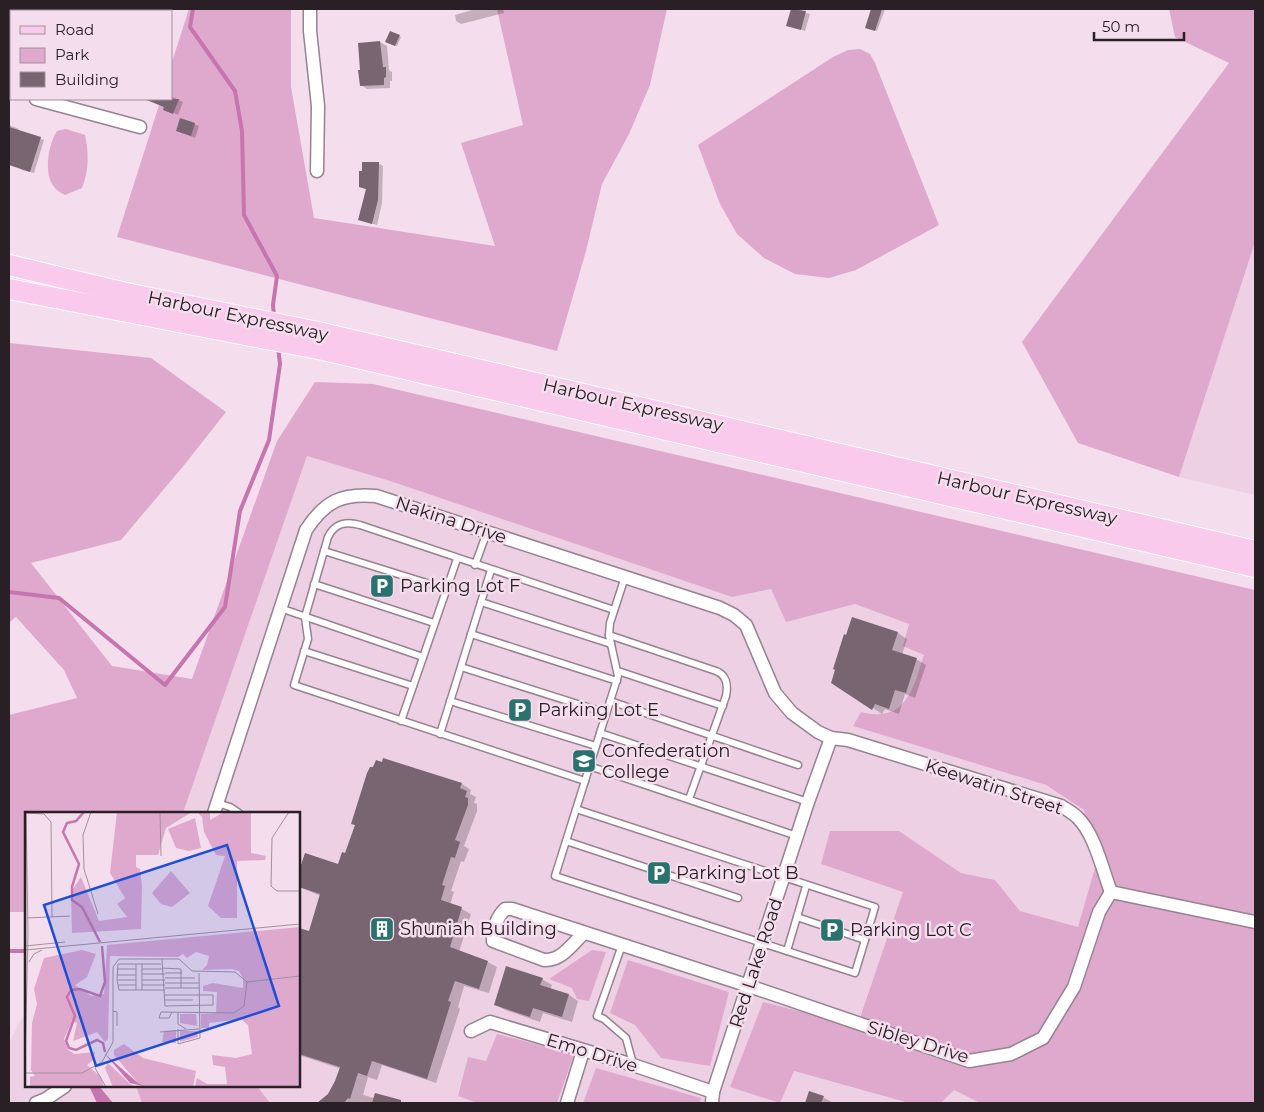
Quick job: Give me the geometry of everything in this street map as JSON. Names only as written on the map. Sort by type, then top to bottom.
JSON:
[{"type":"main road","name":"Harbour Expressway","points":[[9,265],[126,293],[245,316],[321,341],[1255,566]]},
{"type":"main road","name":"Harbour Expressway","points":[[15,291],[232,333],[321,341],[1255,551]]},
{"type":"street","points":[[310,9],[310,30],[318,106],[317,171]]},
{"type":"street","points":[[40,100],[140,126]]},
{"type":"street","name":"Nakina Drive","points":[[216,808],[306,530],[315,516],[329,503],[345,496],[358,494],[376,496],[720,608],[734,615],[746,625],[776,693],[783,703],[792,713],[818,732],[830,738]]},
{"type":"street","name":"Red Lake Road","points":[[713,1098],[830,738]]},
{"type":"street","name":"Keewatin Street","points":[[830,738],[848,740],[1061,806],[1076,816],[1085,826],[1092,839],[1111,892]]},
{"type":"street","points":[[1111,892],[1255,922]]},
{"type":"street","name":"Sibley Drive","points":[[584,933],[560,957],[552,961],[544,960],[493,941],[493,933],[499,914],[505,909],[512,908],[969,1061],[1011,1054],[1043,1038],[1074,987],[1099,912],[1111,892]]},
{"type":"street","name":"Emo Drive","points":[[471,1031],[490,1022],[633,1065],[713,1098]]},
{"type":"street","points":[[567,1103],[584,1051]]},
{"type":"street","points":[[41,1101],[63,1087]]},
{"type":"lane","points":[[584,781],[294,685],[308,639],[305,617],[328,537],[332,530],[340,524],[352,523],[614,610]]},
{"type":"lane","points":[[475,565],[487,532]]},
{"type":"lane","points":[[324,551],[446,589]]},
{"type":"lane","points":[[401,721],[456,559]]},
{"type":"lane","points":[[440,734],[492,570]]},
{"type":"lane","points":[[576,809],[806,886],[875,907],[855,973],[555,876],[584,781],[617,681],[618,671],[609,635],[610,623],[626,577]]},
{"type":"lane","points":[[314,584],[434,623]]},
{"type":"lane","points":[[481,602],[611,644]]},
{"type":"lane","points":[[280,608],[423,657]]},
{"type":"lane","points":[[471,634],[617,681]]},
{"type":"lane","points":[[609,635],[720,672],[725,678],[727,687],[723,706],[689,799]]},
{"type":"lane","points":[[304,651],[413,686]]},
{"type":"lane","points":[[461,668],[606,714]]},
{"type":"lane","points":[[618,671],[723,706]]},
{"type":"lane","points":[[450,701],[596,746]]},
{"type":"lane","points":[[610,702],[798,765]]},
{"type":"lane","points":[[600,732],[808,802]]},
{"type":"lane","points":[[589,766],[797,836]]},
{"type":"lane","points":[[216,808],[230,807],[238,812]]},
{"type":"lane","points":[[566,841],[738,898]]},
{"type":"lane","points":[[787,951],[806,886]]},
{"type":"lane","points":[[797,917],[865,940]]},
{"type":"lane","points":[[622,945],[597,1016],[604,1019],[626,1038],[633,1065]]},
{"type":"shaded area","points":[[1255,242],[1255,495],[1179,477]]},
{"type":"shaded area","name":"Confederation College","points":[[307,456],[390,481],[732,597],[771,589],[786,621],[855,604],[909,624],[925,655],[910,696],[899,709],[882,715],[861,712],[853,726],[1046,785],[1084,810],[1096,864],[1078,927],[1019,911],[995,880],[961,873],[899,831],[821,864],[904,892],[856,1027],[793,1071],[909,1103],[9,1103],[9,1043],[21,1020],[25,1018],[25,1087],[300,1087],[300,812],[183,812]]},
{"type":"shaded area","points":[[89,1087],[100,1087],[113,1103],[97,1103]]},
{"type":"shaded area","points":[[954,1090],[980,1103],[941,1103]]},
{"type":"green space","points":[[189,9],[291,9],[291,87],[314,218],[495,246],[461,143],[523,125],[497,9],[667,9],[650,85],[629,134],[602,184],[586,251],[557,351],[117,237],[161,100],[172,100],[172,62]]},
{"type":"green space","points":[[1169,9],[1255,9],[1255,242],[1179,477],[1078,443],[1022,342],[1229,63],[1175,37]]},
{"type":"green space","points":[[860,49],[870,54],[875,63],[939,225],[856,270],[829,278],[795,274],[764,258],[737,234],[720,204],[698,145],[833,57],[848,50]]},
{"type":"green space","points":[[66,129],[85,135],[88,162],[82,188],[65,195],[56,189],[51,182],[48,160],[51,144],[57,131]]},
{"type":"green space","points":[[9,343],[151,358],[226,412],[121,540],[31,563],[112,666],[192,679],[277,441],[315,382],[373,384],[1255,590],[1255,1103],[980,1103],[954,1090],[941,1103],[909,1103],[794,1071],[780,1103],[730,1087],[763,1002],[857,1026],[903,892],[821,864],[830,831],[899,831],[961,873],[995,880],[1020,911],[1078,927],[1096,864],[1084,810],[1046,785],[853,726],[861,712],[880,714],[890,712],[898,708],[910,693],[924,655],[903,646],[909,624],[855,604],[786,622],[771,589],[732,597],[390,481],[307,456],[183,812],[25,812],[25,912],[9,912],[9,715],[77,698],[64,670],[16,617],[9,623]]},
{"type":"green space","points":[[592,950],[606,952],[589,1001],[577,999],[572,988],[549,979]]},
{"type":"green space","points":[[628,960],[729,992],[710,1066],[661,1058],[635,1025],[610,1013]]},
{"type":"green space","points":[[497,1034],[574,1054],[557,1103],[477,1103],[458,1096],[468,1057],[486,1061]]},
{"type":"green space","points":[[596,1068],[701,1098],[700,1103],[583,1103]]},
{"type":"green space","points":[[136,1087],[258,1087],[270,1103],[142,1103]]},
{"type":"building","points":[[791,9],[806,11],[801,30],[786,26]]},
{"type":"building","points":[[871,9],[882,9],[875,31],[865,28]]},
{"type":"building","points":[[390,31],[400,35],[395,46],[385,42]]},
{"type":"building","points":[[380,41],[383,67],[386,67],[384,85],[360,86],[358,43]]},
{"type":"building","points":[[179,99],[173,114],[163,110],[164,107],[146,100]]},
{"type":"building","points":[[180,118],[195,123],[191,136],[176,131]]},
{"type":"building","points":[[9,127],[41,137],[30,172],[9,165]]},
{"type":"building","points":[[362,162],[379,162],[378,200],[372,224],[358,220],[366,189],[359,187],[359,171],[362,171]]},
{"type":"building","points":[[852,617],[898,632],[892,650],[917,658],[906,693],[895,690],[889,709],[875,704],[872,710],[831,683],[835,670],[833,669],[844,634],[846,635]]},
{"type":"building","name":"Shuniah Building","points":[[383,758],[462,783],[460,788],[467,791],[465,797],[468,798],[468,805],[455,840],[460,842],[455,858],[451,857],[442,885],[445,886],[441,900],[462,907],[450,947],[488,961],[479,989],[455,981],[448,1001],[451,1002],[427,1079],[372,1061],[367,1076],[358,1073],[350,1099],[348,1098],[344,1103],[317,1103],[328,1094],[340,1067],[300,1054],[300,928],[309,931],[320,894],[300,887],[300,868],[305,853],[338,864],[342,852],[345,853],[355,825],[351,824],[367,773],[370,767],[373,767],[376,760],[382,762]]},
{"type":"building","points":[[506,966],[543,978],[540,985],[569,994],[562,1017],[533,1008],[530,1017],[494,1005]]},
{"type":"building","points":[[809,1091],[824,1096],[821,1103],[805,1103]]},
{"type":"building","points":[[375,1093],[401,1100],[401,1103],[372,1103]]},
{"type":"waterway","points":[[193,9],[190,27],[235,91],[242,131],[244,215],[277,276],[273,305],[274,317]]},
{"type":"waterway","points":[[9,592],[59,598],[165,685],[225,607],[240,511],[269,440],[280,364],[278,347]]},
{"type":"waterway","points":[[9,951],[25,951]]},
{"type":"place","name":"Parking Lot F","points":[[382,586]]},
{"type":"place","name":"Parking Lot E","points":[[520,710]]},
{"type":"place","name":"Confederation College","points":[[584,761]]},
{"type":"place","name":"Parking Lot B","points":[[659,873]]},
{"type":"place","name":"Shuniah Building","points":[[382,929]]},
{"type":"place","name":"Parking Lot C","points":[[832,930]]}]
